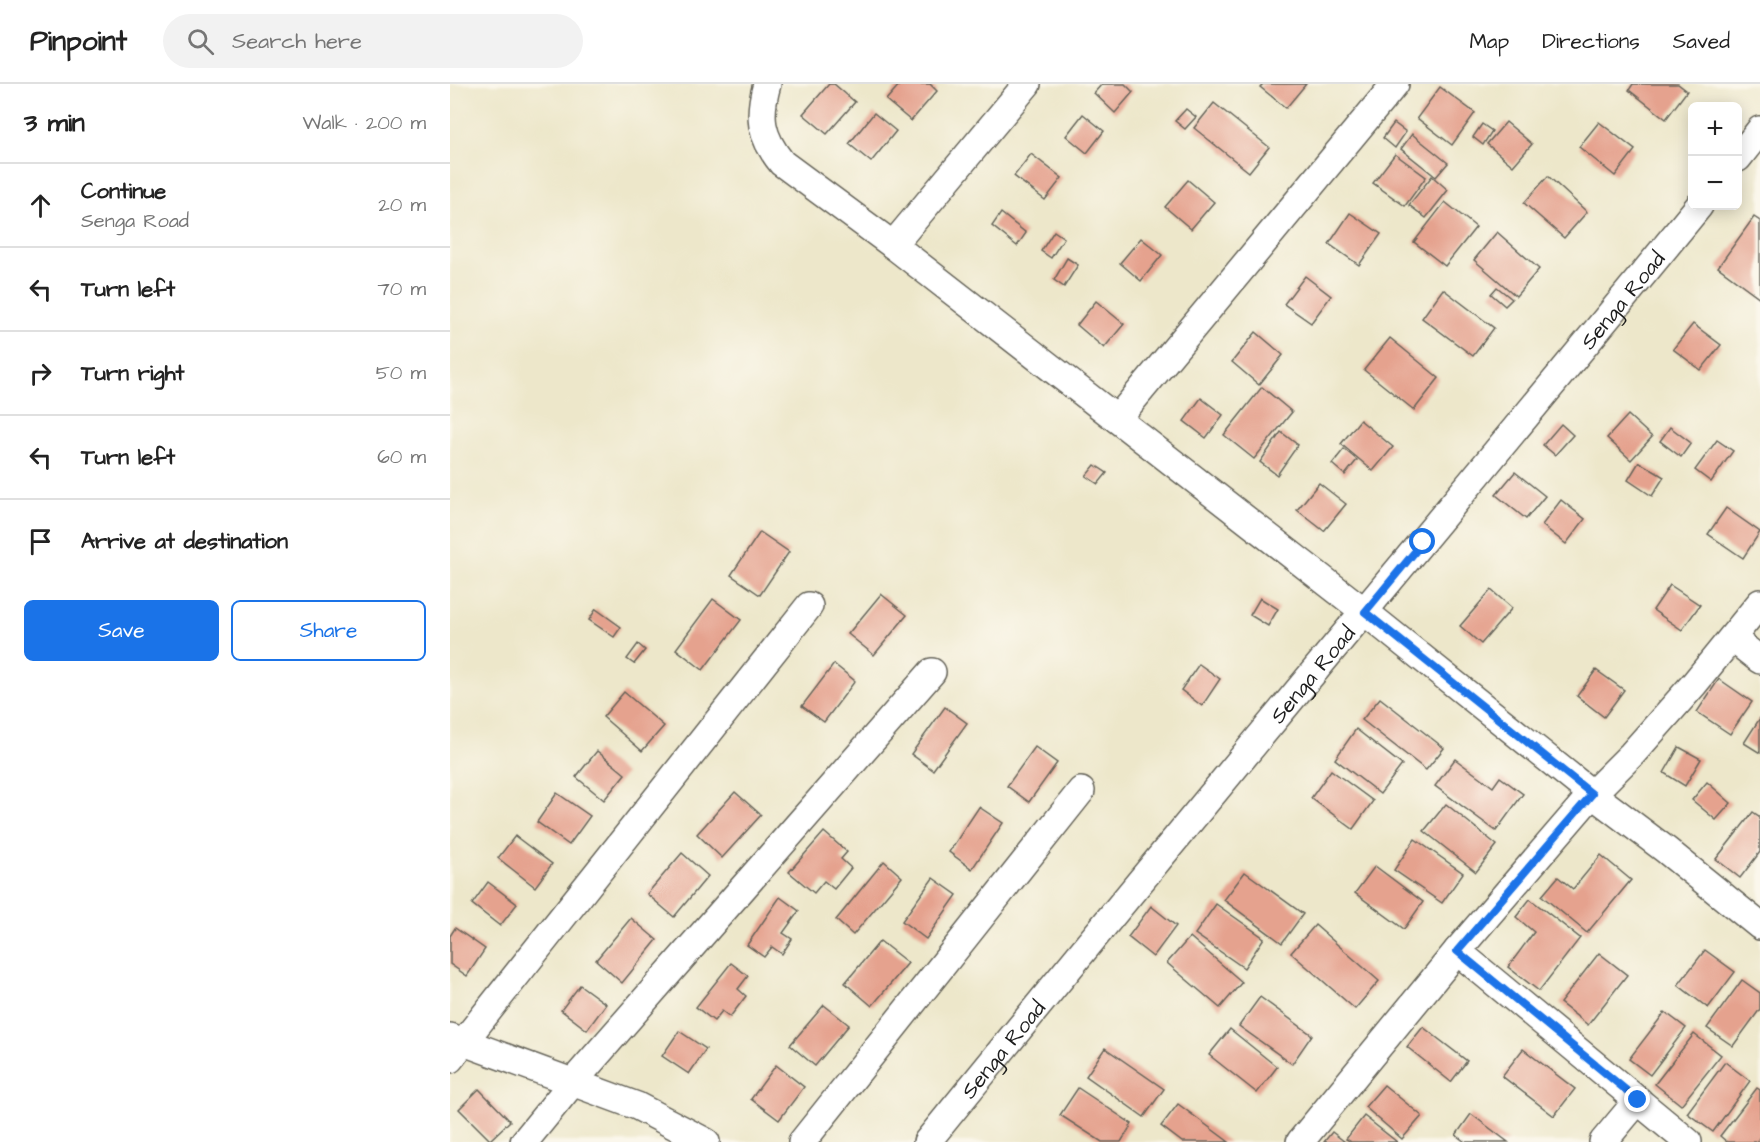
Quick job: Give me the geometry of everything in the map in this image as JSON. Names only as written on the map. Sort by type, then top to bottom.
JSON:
[{"type":"street","points":[[767,84],[760,117],[773,152],[782,163],[893,245],[1365,612],[1760,926]]},
{"type":"street","points":[[893,245],[1027,84]]},
{"type":"street","points":[[1117,419],[1395,84]]},
{"type":"street","points":[[1739,156],[1760,130]]},
{"type":"street","name":"Senga Road","points":[[927,1142],[1080,952],[1365,612],[1696,210]]},
{"type":"street","points":[[1300,1142],[1457,951],[1592,794],[1640,746],[1760,603]]},
{"type":"street","points":[[706,1142],[637,1106],[573,1082],[454,1046],[809,606]]},
{"type":"street","points":[[1732,638],[1760,660]]},
{"type":"street","points":[[524,1142],[573,1082],[932,672]]},
{"type":"street","points":[[802,1142],[1081,791]]},
{"type":"street","points":[[1457,951],[1688,1142]]},
{"type":"street","points":[[1603,1142],[1638,1100]]},
{"type":"building","points":[[829,84],[834,84],[855,102],[827,134],[803,114]]},
{"type":"building","points":[[900,84],[930,84],[937,91],[911,121],[886,100]]},
{"type":"building","points":[[1102,84],[1125,84],[1133,92],[1115,113],[1094,93]]},
{"type":"building","points":[[1263,84],[1306,84],[1286,108],[1260,87]]},
{"type":"building","points":[[1633,84],[1678,84],[1687,91],[1666,119],[1629,90]]},
{"type":"building","points":[[1440,87],[1475,113],[1452,145],[1417,118]]},
{"type":"building","points":[[1214,103],[1269,147],[1249,172],[1194,128]]},
{"type":"building","points":[[1186,109],[1196,117],[1185,129],[1175,121]]},
{"type":"building","points":[[874,113],[896,131],[871,162],[849,144]]},
{"type":"building","points":[[1083,114],[1104,131],[1087,153],[1066,136]]},
{"type":"building","points":[[1506,122],[1532,144],[1513,166],[1487,144]]},
{"type":"building","points":[[1599,122],[1635,150],[1615,176],[1579,147]]},
{"type":"building","points":[[1394,123],[1406,132],[1395,148],[1383,138]]},
{"type":"building","points":[[1482,124],[1492,131],[1483,145],[1473,137]]},
{"type":"building","points":[[1412,134],[1448,163],[1436,177],[1401,149]]},
{"type":"building","points":[[1031,154],[1062,178],[1045,200],[1014,176]]},
{"type":"building","points":[[1395,154],[1426,177],[1405,206],[1373,183]]},
{"type":"building","points":[[1432,176],[1448,190],[1426,218],[1409,205]]},
{"type":"building","points":[[1548,176],[1587,212],[1564,238],[1524,203]]},
{"type":"building","points":[[1188,180],[1214,202],[1191,229],[1165,207]]},
{"type":"building","points":[[1445,202],[1476,227],[1445,266],[1414,242]]},
{"type":"building","points":[[1001,213],[1026,233],[1017,246],[992,226]]},
{"type":"building","points":[[1350,213],[1381,234],[1359,265],[1329,244]]},
{"type":"building","points":[[1754,217],[1760,221],[1760,298],[1718,267]]},
{"type":"building","points":[[1054,231],[1064,238],[1051,258],[1041,251]]},
{"type":"building","points":[[1497,232],[1539,269],[1516,296],[1474,260]]},
{"type":"building","points":[[1141,238],[1162,255],[1141,281],[1120,263]]},
{"type":"building","points":[[1067,258],[1078,265],[1064,287],[1054,280]]},
{"type":"building","points":[[1305,276],[1331,296],[1311,323],[1284,304]]},
{"type":"building","points":[[1497,287],[1512,299],[1505,306],[1491,294]]},
{"type":"building","points":[[1443,289],[1494,328],[1473,356],[1422,318]]},
{"type":"building","points":[[1096,301],[1124,324],[1104,348],[1077,325]]},
{"type":"building","points":[[1693,324],[1721,345],[1701,370],[1673,349]]},
{"type":"building","points":[[1256,332],[1283,355],[1259,385],[1232,362]]},
{"type":"building","points":[[1390,338],[1439,378],[1414,410],[1364,370]]},
{"type":"building","points":[[1262,387],[1292,412],[1254,459],[1224,435]]},
{"type":"building","points":[[1201,398],[1223,415],[1206,438],[1184,421]]},
{"type":"building","points":[[1628,415],[1652,437],[1631,460],[1607,438]]},
{"type":"building","points":[[1360,420],[1393,447],[1373,471],[1341,444]]},
{"type":"building","points":[[1561,424],[1573,435],[1555,455],[1543,445]]},
{"type":"building","points":[[1670,427],[1691,443],[1681,457],[1660,441]]},
{"type":"building","points":[[1281,432],[1298,445],[1277,475],[1260,462]]},
{"type":"building","points":[[1717,440],[1733,451],[1711,482],[1695,470]]},
{"type":"building","points":[[1344,449],[1357,460],[1345,475],[1332,464]]},
{"type":"building","points":[[1639,462],[1664,477],[1652,496],[1628,480]]},
{"type":"building","points":[[1095,465],[1107,473],[1098,484],[1086,476]]},
{"type":"building","points":[[1515,472],[1545,496],[1526,519],[1496,495]]},
{"type":"building","points":[[1319,483],[1346,504],[1324,531],[1297,510]]},
{"type":"building","points":[[1561,500],[1585,519],[1566,544],[1542,525]]},
{"type":"building","points":[[1726,508],[1760,532],[1743,558],[1708,534]]},
{"type":"building","points":[[760,532],[789,552],[760,595],[731,575]]},
{"type":"building","points":[[1670,585],[1700,605],[1682,630],[1653,610]]},
{"type":"building","points":[[1491,590],[1512,608],[1481,644],[1460,626]]},
{"type":"building","points":[[881,594],[907,615],[874,655],[848,634]]},
{"type":"building","points":[[1260,598],[1278,609],[1268,626],[1250,615]]},
{"type":"building","points":[[713,599],[741,620],[703,670],[676,649]]},
{"type":"building","points":[[596,609],[621,627],[614,637],[589,620]]},
{"type":"building","points":[[638,644],[645,650],[634,664],[627,659]]},
{"type":"building","points":[[834,664],[855,681],[824,722],[802,706]]},
{"type":"building","points":[[1199,664],[1220,679],[1202,706],[1181,690]]},
{"type":"building","points":[[1596,670],[1624,690],[1604,717],[1577,696]]},
{"type":"building","points":[[1719,679],[1752,702],[1730,734],[1697,712]]},
{"type":"building","points":[[624,692],[664,726],[642,751],[603,717]]},
{"type":"building","points":[[1380,698],[1444,748],[1426,770],[1362,720]]},
{"type":"building","points":[[945,707],[967,723],[933,770],[911,754]]},
{"type":"building","points":[[1760,718],[1760,753],[1744,743]]},
{"type":"building","points":[[1356,729],[1402,765],[1380,794],[1335,759]]},
{"type":"building","points":[[1035,747],[1057,763],[1029,802],[1007,786]]},
{"type":"building","points":[[1679,747],[1701,759],[1685,786],[1664,773]]},
{"type":"building","points":[[597,751],[625,774],[604,800],[576,777]]},
{"type":"building","points":[[1455,759],[1493,787],[1500,777],[1523,794],[1496,831],[1435,786]]},
{"type":"building","points":[[1331,770],[1373,801],[1353,829],[1311,798]]},
{"type":"building","points":[[1707,782],[1731,803],[1716,820],[1692,800]]},
{"type":"building","points":[[735,792],[761,815],[722,858],[697,834]]},
{"type":"building","points":[[557,793],[590,816],[569,845],[537,822]]},
{"type":"building","points":[[1446,804],[1497,845],[1476,872],[1424,831]]},
{"type":"building","points":[[979,807],[1003,823],[972,869],[949,852]]},
{"type":"building","points":[[1753,812],[1760,817],[1760,852],[1740,878],[1716,859]]},
{"type":"building","points":[[824,832],[847,852],[841,859],[851,868],[834,889],[824,881],[814,893],[789,872]]},
{"type":"building","points":[[515,836],[552,864],[535,887],[498,858]]},
{"type":"building","points":[[1415,839],[1463,873],[1442,903],[1394,870]]},
{"type":"building","points":[[682,853],[708,876],[674,917],[647,894]]},
{"type":"building","points":[[1601,855],[1631,880],[1587,933],[1542,896],[1558,877],[1573,889]]},
{"type":"building","points":[[884,861],[902,877],[853,935],[836,920]]},
{"type":"building","points":[[1375,866],[1423,902],[1404,929],[1355,893]]},
{"type":"building","points":[[1245,872],[1303,914],[1282,943],[1224,900]]},
{"type":"building","points":[[933,878],[957,895],[926,939],[902,921]]},
{"type":"building","points":[[488,882],[517,904],[500,926],[472,904]]},
{"type":"building","points":[[780,897],[799,911],[783,933],[792,939],[782,954],[772,947],[764,957],[747,945]]},
{"type":"building","points":[[1530,899],[1580,938],[1539,991],[1508,967],[1534,932],[1516,917]]},
{"type":"building","points":[[1216,904],[1264,938],[1244,968],[1195,934]]},
{"type":"building","points":[[1151,906],[1176,926],[1153,957],[1128,937]]},
{"type":"building","points":[[631,918],[657,940],[622,983],[596,960]]},
{"type":"building","points":[[1315,925],[1379,981],[1355,1009],[1291,953]]},
{"type":"building","points":[[455,928],[485,949],[467,976],[450,964],[450,936]]},
{"type":"building","points":[[1190,937],[1242,982],[1220,1008],[1167,963]]},
{"type":"building","points":[[880,941],[908,963],[872,1006],[845,983]]},
{"type":"building","points":[[1705,950],[1735,972],[1708,1008],[1678,985]]},
{"type":"building","points":[[1599,953],[1627,975],[1588,1025],[1560,1003]]},
{"type":"building","points":[[731,963],[748,976],[738,989],[746,996],[730,1017],[722,1011],[714,1021],[696,1007]]},
{"type":"building","points":[[1742,980],[1760,993],[1760,1009],[1733,1046],[1707,1028]]},
{"type":"building","points":[[580,985],[606,1004],[587,1030],[561,1010]]},
{"type":"building","points":[[1260,997],[1312,1035],[1292,1064],[1239,1026]]},
{"type":"building","points":[[824,1005],[849,1025],[815,1066],[790,1045]]},
{"type":"building","points":[[1665,1012],[1686,1028],[1650,1075],[1629,1059]]},
{"type":"building","points":[[1423,1027],[1467,1061],[1451,1082],[1407,1047]]},
{"type":"building","points":[[1230,1029],[1277,1067],[1257,1093],[1209,1055]]},
{"type":"building","points":[[679,1031],[706,1049],[689,1074],[662,1056]]},
{"type":"building","points":[[1694,1034],[1721,1055],[1681,1105],[1655,1084]]},
{"type":"building","points":[[1105,1048],[1164,1089],[1144,1117],[1086,1076]]},
{"type":"building","points":[[1523,1049],[1575,1089],[1554,1116],[1502,1076]]},
{"type":"building","points":[[1725,1062],[1750,1081],[1713,1132],[1687,1113]]},
{"type":"building","points":[[776,1065],[804,1087],[779,1120],[751,1099]]},
{"type":"building","points":[[1384,1085],[1422,1116],[1402,1139],[1365,1107]]},
{"type":"building","points":[[1078,1088],[1132,1124],[1121,1142],[1102,1142],[1060,1115]]},
{"type":"building","points":[[1757,1088],[1760,1090],[1760,1138],[1757,1142],[1727,1142],[1720,1136]]},
{"type":"building","points":[[479,1089],[510,1121],[490,1140],[459,1109]]},
{"type":"building","points":[[1178,1104],[1229,1142],[1182,1142],[1161,1126]]},
{"type":"building","points":[[1471,1114],[1508,1142],[1465,1142],[1456,1135]]},
{"type":"building","points":[[1364,1116],[1397,1142],[1351,1142],[1346,1139]]},
{"type":"building","points":[[1332,1132],[1345,1142],[1324,1142]]},
{"type":"route","points":[[1423,542],[1365,612],[1592,794],[1457,951],[1638,1100]]}]
